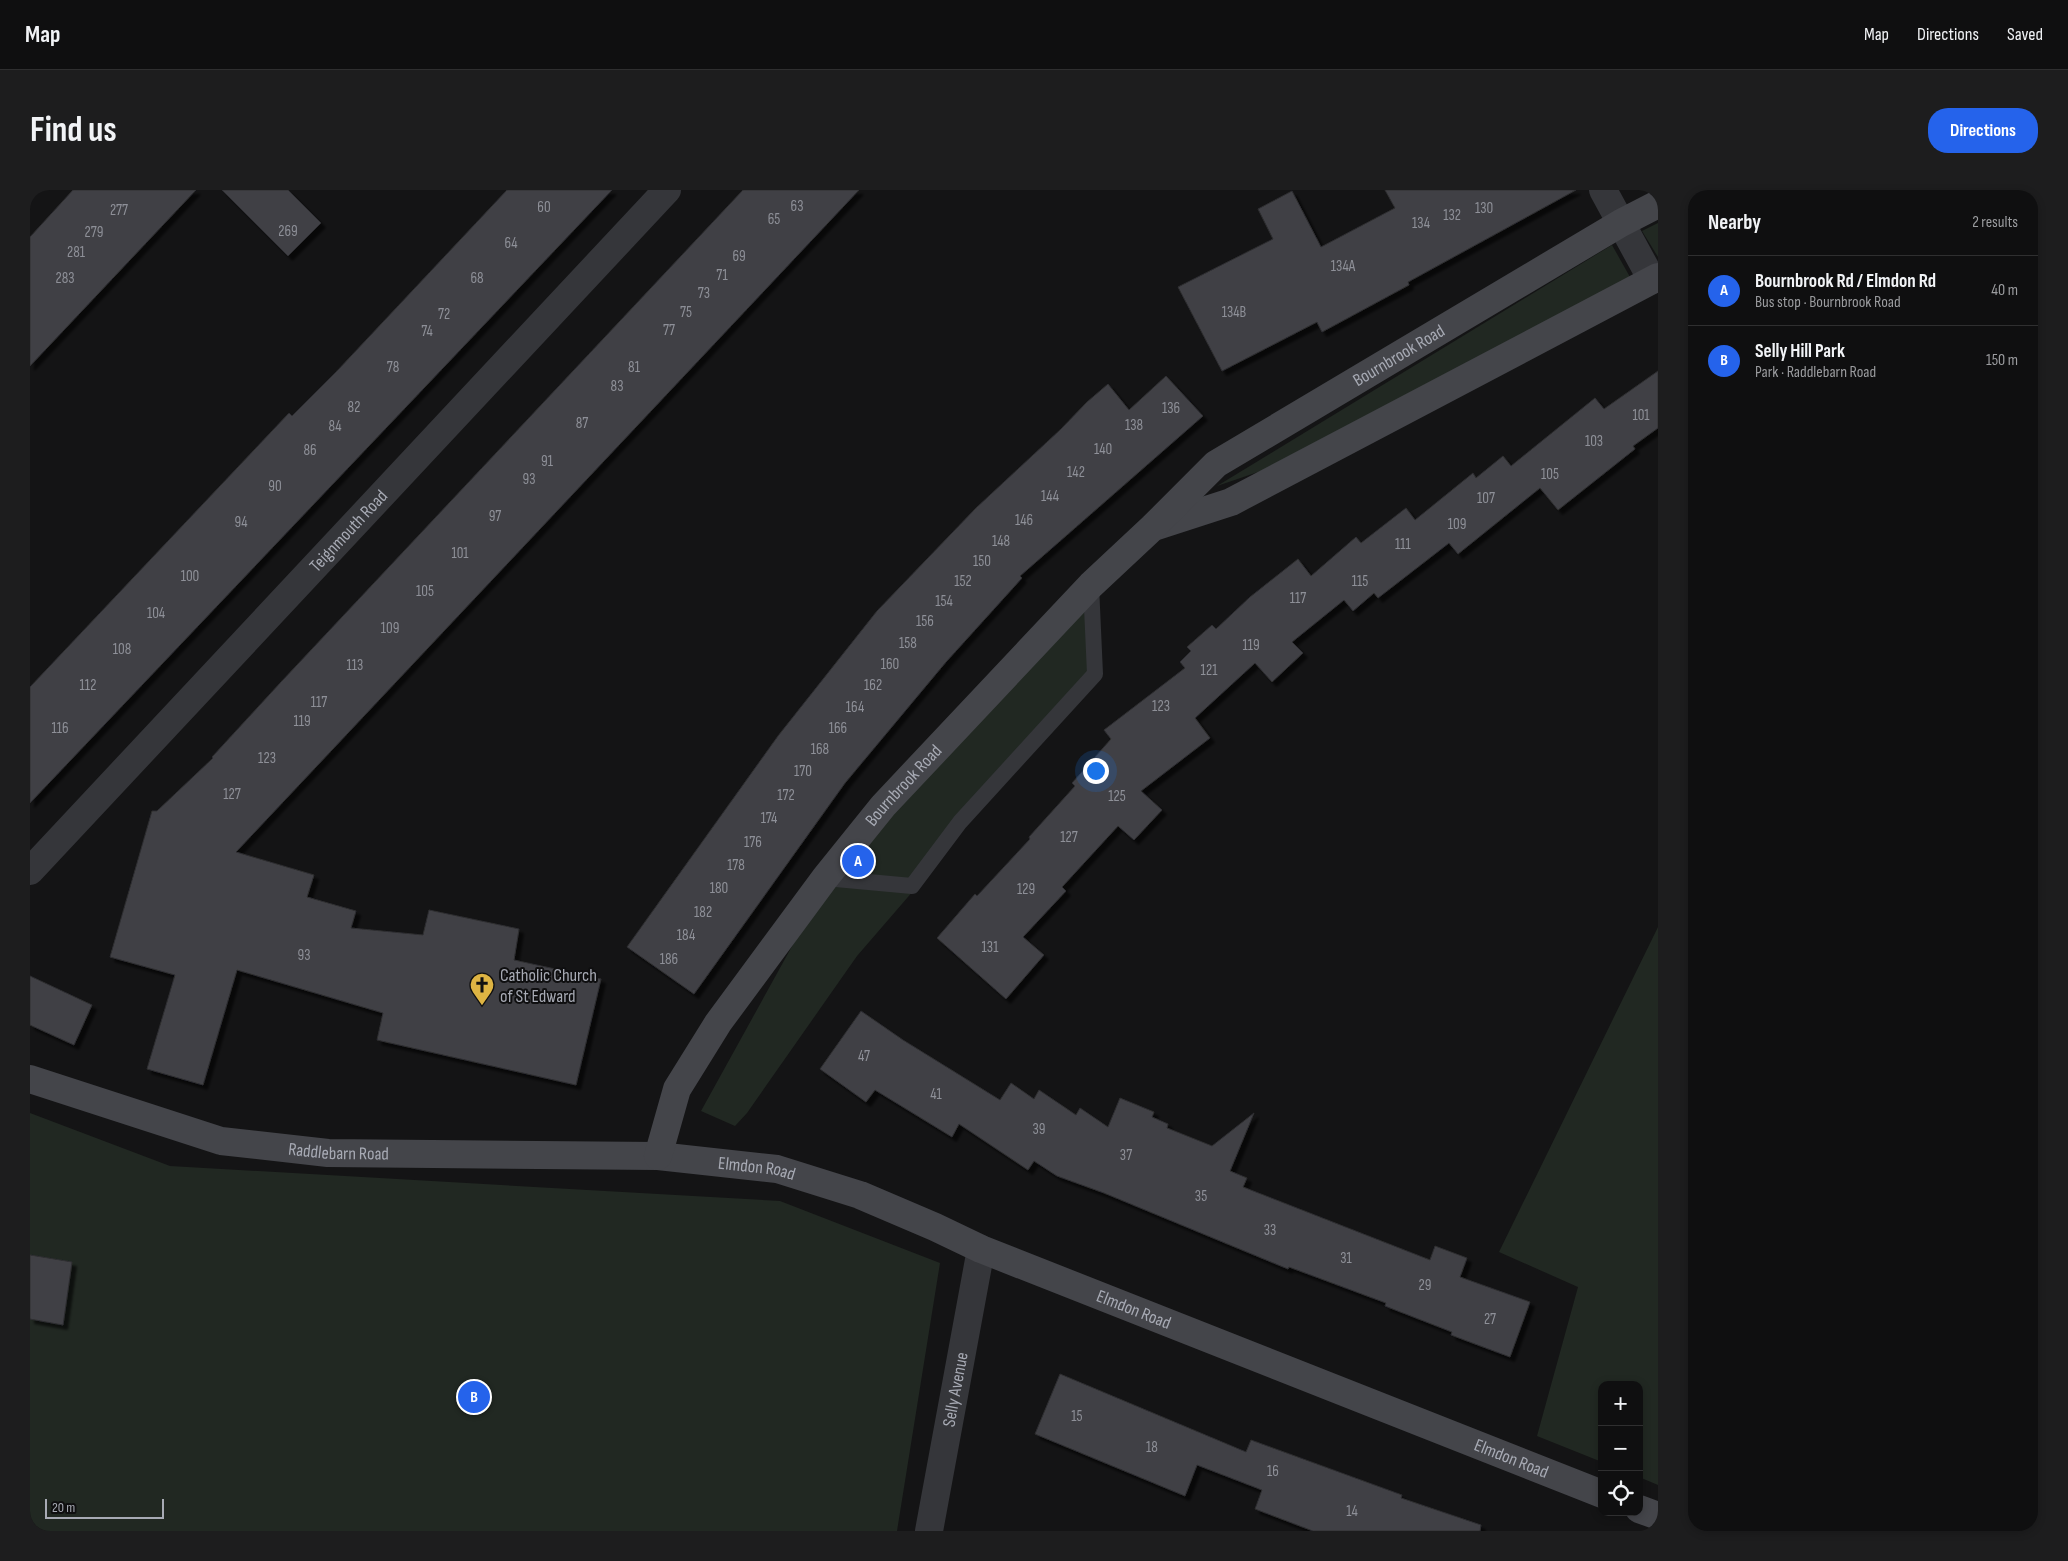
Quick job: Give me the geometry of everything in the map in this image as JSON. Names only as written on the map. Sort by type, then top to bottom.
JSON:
[{"type":"street","name":"Teignmouth Road","points":[[30,871],[667,190]]},
{"type":"street","points":[[1604,190],[1621,223],[1655,278]]},
{"type":"street","name":"Bournbrook Road","points":[[658,1156],[677,1089],[718,1023],[825,878],[883,806],[1090,585],[1153,527],[1216,464],[1621,223],[1658,204]]},
{"type":"street","name":"Bournbrook Road","points":[[1153,527],[1231,502],[1655,278]]},
{"type":"street","name":"Raddlebarn Road","points":[[30,1079],[222,1141],[328,1153],[658,1156]]},
{"type":"street","name":"Elmdon Road","points":[[658,1156],[777,1169],[860,1195],[981,1249],[1598,1492]]},
{"type":"street","name":"Selly Avenue","points":[[929,1531],[981,1249]]},
{"type":"street","points":[[1643,1510],[1658,1516]]},
{"type":"lane","points":[[825,878],[912,886],[960,822],[1095,674],[1090,585]]},
{"type":"shaded area","points":[[1658,223],[1658,257],[1642,231]]},
{"type":"shaded area","points":[[1612,245],[1630,277],[1261,471],[1217,486]]},
{"type":"shaded area","points":[[1088,592],[1091,672],[909,882],[830,876]]},
{"type":"shaded area","points":[[827,883],[914,890],[857,956],[747,1113],[735,1126],[701,1111]]},
{"type":"shaded area","points":[[1658,927],[1658,1485],[1643,1479],[1643,1381],[1598,1381],[1598,1460],[1537,1436],[1578,1287],[1499,1252]]},
{"type":"shaded area","points":[[30,1113],[170,1166],[780,1201],[940,1263],[897,1531],[30,1531]]},
{"type":"building","points":[[73,190],[196,190],[30,366],[30,237]]},
{"type":"building","points":[[222,190],[288,190],[321,223],[288,256]]},
{"type":"building","points":[[507,190],[612,190],[30,803],[30,687],[289,413],[292,416],[336,372]]},
{"type":"building","points":[[743,190],[859,190],[236,852],[314,875],[307,897],[356,911],[351,928],[423,935],[429,910],[519,929],[514,960],[601,979],[576,1085],[377,1040],[383,1013],[237,970],[203,1085],[147,1069],[175,975],[110,957],[152,811],[157,811],[213,758],[281,682]]},
{"type":"building","points":[[1385,190],[1576,190],[1408,282],[1409,285],[1322,332],[1317,322],[1222,371],[1178,287],[1273,239],[1258,209],[1292,191],[1321,247],[1395,208]]},
{"type":"building","points":[[1658,371],[1658,428],[1633,446],[1635,449],[1558,510],[1540,488],[1458,554],[1449,543],[1378,598],[1374,593],[1353,611],[1344,600],[1292,642],[1303,653],[1272,682],[1255,663],[1195,718],[1210,738],[1141,791],[1162,810],[1134,840],[1118,826],[1062,887],[1066,891],[1023,937],[1044,955],[1006,999],[937,938],[975,894],[977,896],[1030,839],[1029,837],[1075,786],[1072,783],[1111,739],[1104,730],[1185,668],[1180,662],[1191,651],[1187,647],[1212,625],[1216,629],[1250,597],[1298,559],[1311,576],[1356,537],[1361,543],[1406,508],[1415,520],[1473,473],[1476,478],[1503,456],[1511,466],[1595,398],[1604,409]]},
{"type":"building","points":[[1166,376],[1203,416],[1020,576],[1022,578],[946,662],[845,783],[694,994],[627,947],[778,736],[877,611],[976,508],[1108,384],[1129,410]]},
{"type":"building","points":[[30,976],[92,1005],[74,1045],[30,1025]]},
{"type":"building","points":[[861,1011],[903,1040],[1000,1100],[1011,1083],[1034,1099],[1039,1090],[1076,1115],[1080,1108],[1108,1127],[1120,1098],[1154,1112],[1152,1117],[1168,1124],[1167,1128],[1212,1146],[1254,1113],[1230,1171],[1247,1178],[1243,1187],[1430,1260],[1435,1246],[1467,1258],[1460,1277],[1530,1302],[1510,1357],[1451,1335],[1452,1332],[1385,1306],[1386,1303],[1289,1267],[1288,1269],[1104,1193],[1057,1176],[1034,1161],[1028,1170],[959,1124],[952,1137],[875,1090],[866,1102],[820,1069]]},
{"type":"building","points":[[30,1255],[72,1262],[63,1325],[30,1319]]},
{"type":"building","points":[[1060,1374],[1246,1452],[1251,1440],[1402,1495],[1401,1498],[1481,1525],[1480,1531],[1313,1531],[1255,1509],[1262,1490],[1197,1465],[1185,1496],[1035,1434]]},
{"type":"place","name":"Bournbrook Rd / Elmdon Rd","points":[[858,861]]},
{"type":"place","name":"Catholic Church of St Edward","points":[[482,1006]]},
{"type":"place","name":"Selly Hill Park","points":[[474,1397]]}]
